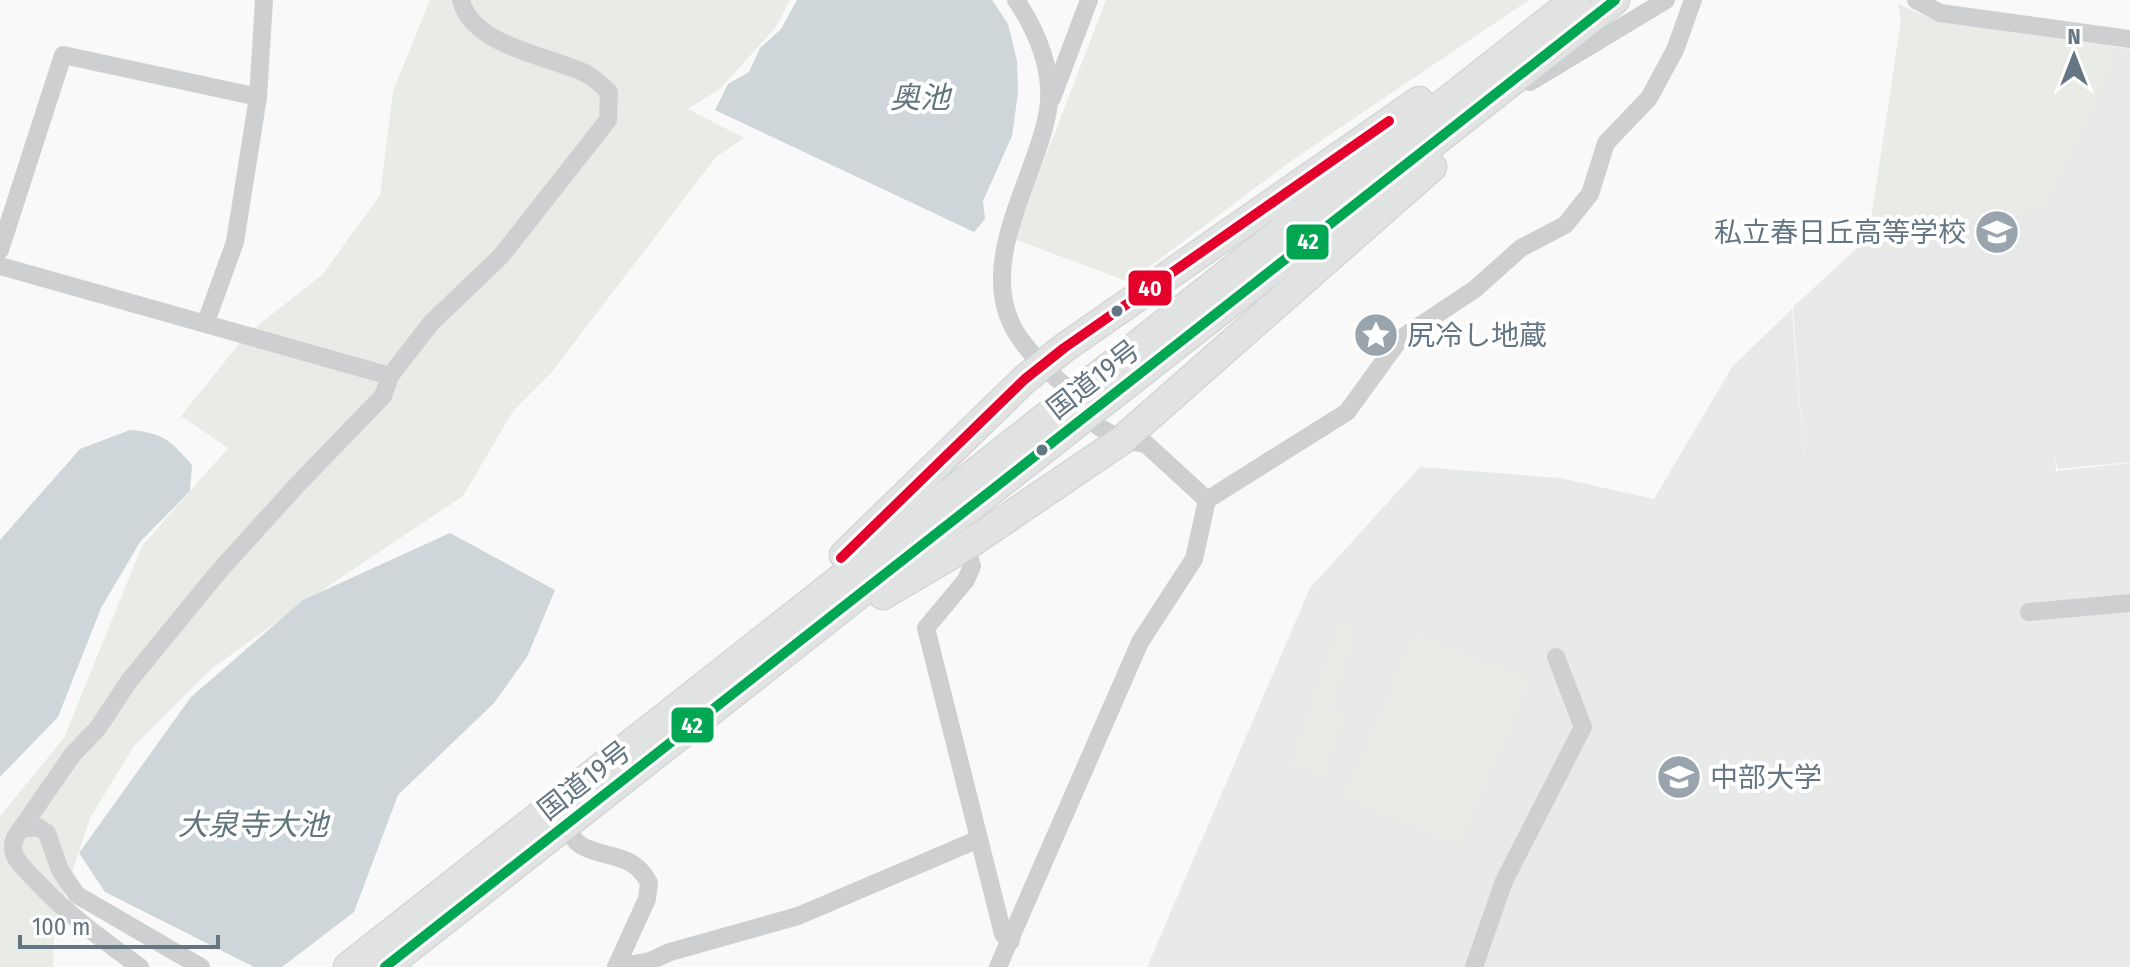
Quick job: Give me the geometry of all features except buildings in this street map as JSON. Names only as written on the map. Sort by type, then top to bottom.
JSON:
[{"type":"highway","name":"国道19号","points":[[1537,46],[1575,0]]},
{"type":"highway","name":"国道19号","points":[[348,967],[812,616],[1537,46],[1615,0]]},
{"type":"highway","points":[[1507,42],[1537,46],[1530,82],[1111,433],[966,546],[842,621],[812,616],[818,581],[1013,390],[1077,339],[1494,50],[1507,42]]},
{"type":"highway","name":"国道19号","points":[[385,967],[563,826],[812,616]]},
{"type":"street","points":[[206,322],[235,242],[258,97],[264,0]]},
{"type":"street","points":[[140,967],[64,911],[16,858],[12,832],[73,754],[98,728],[129,681],[220,570],[383,396],[390,376],[431,323],[501,256],[608,120],[609,92],[588,74],[494,39],[473,25],[461,0]]},
{"type":"street","points":[[1016,0],[1038,40],[1044,58],[1048,108]]},
{"type":"street","points":[[1067,388],[1043,366],[1011,324],[1002,291],[1004,258],[1048,108],[1089,0]]},
{"type":"street","points":[[1530,82],[1666,0]]},
{"type":"street","points":[[998,967],[1140,642],[1194,559],[1207,500],[1347,412],[1400,339],[1475,289],[1521,248],[1565,225],[1590,194],[1606,143],[1649,98],[1675,50],[1693,0]]},
{"type":"street","points":[[1916,0],[1940,13],[2130,39]]},
{"type":"street","points":[[0,250],[63,55],[258,97]]},
{"type":"street","points":[[0,266],[390,376]]},
{"type":"street","points":[[1111,433],[1146,444],[1207,500]]},
{"type":"street","points":[[966,546],[972,566],[966,580],[926,628],[1003,934],[1011,941]]},
{"type":"street","points":[[2029,612],[2130,603]]},
{"type":"street","points":[[1474,967],[1504,881],[1583,727],[1556,657]]},
{"type":"street","points":[[563,826],[583,847],[635,863],[649,883],[647,899],[618,967]]},
{"type":"street","points":[[12,832],[38,827],[47,833],[60,870],[77,895],[201,967]]},
{"type":"street","points":[[618,967],[650,961],[670,952],[798,916],[979,839]]},
{"type":"shaded area","points":[[430,0],[790,0],[776,27],[721,88],[688,109],[744,138],[716,157],[551,373],[513,411],[463,496],[300,605],[210,670],[134,746],[90,818],[55,924],[53,967],[0,967],[0,816],[64,738],[142,546],[228,448],[181,416],[247,334],[323,274],[380,195],[393,91]]},
{"type":"shaded area","points":[[1106,0],[1529,0],[1294,159],[1129,282],[1014,239]]},
{"type":"shaded area","name":"中部大学","points":[[1898,4],[1936,21],[2130,49],[2130,462],[2058,469],[2055,458],[2056,471],[2130,463],[2130,967],[1147,967],[1310,588],[1420,467],[1560,478],[1654,499],[1732,367],[1792,309],[1805,471],[1793,307],[1855,250],[1872,213],[1901,21]]},
{"type":"shaded area","points":[[1913,15],[1935,22],[2109,47],[2106,77],[2045,204],[2011,217],[1871,220],[1902,21]]},
{"type":"shaded area","points":[[1340,624],[1357,630],[1331,706],[1344,711],[1322,776],[1291,765]]},
{"type":"shaded area","points":[[1415,633],[1529,681],[1459,845],[1345,797]]},
{"type":"water","name":"奥池","points":[[797,0],[992,0],[1008,24],[1017,61],[1018,93],[1012,136],[983,201],[985,219],[974,232],[715,110],[728,84],[749,72],[760,48],[781,29]]},
{"type":"water","points":[[130,430],[159,436],[178,449],[192,465],[190,491],[140,542],[101,608],[58,717],[0,777],[0,540],[80,449]]},
{"type":"water","name":"大泉寺大池","points":[[450,533],[555,590],[527,657],[494,703],[398,795],[354,912],[282,967],[254,967],[105,892],[79,853],[191,697],[303,600]]},
{"type":"transit line","name":"42","points":[[385,967],[1615,0]]},
{"type":"transit line","name":"40","points":[[841,558],[1025,379],[1064,348],[1389,121]]},
{"type":"place","name":"私立春日丘高等学校","points":[[1997,232]]},
{"type":"place","name":"尻冷し地蔵","points":[[1376,335]]},
{"type":"place","name":"中部大学","points":[[1679,777]]}]
